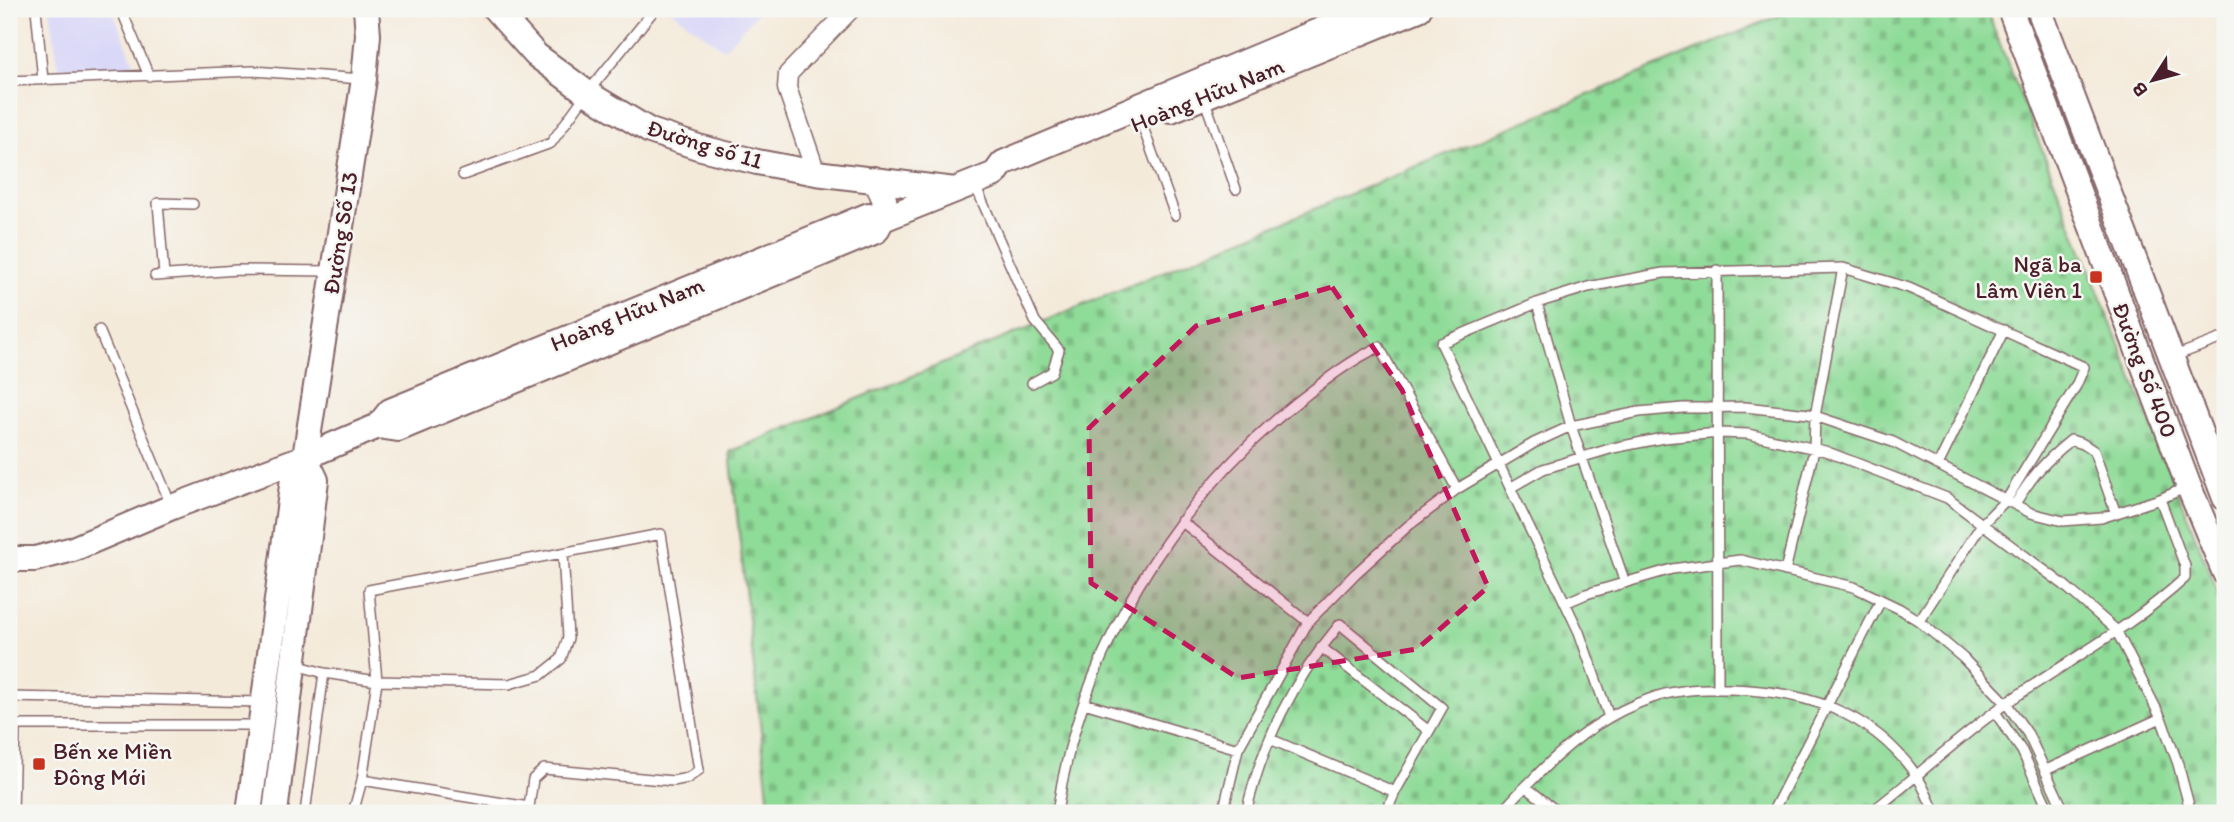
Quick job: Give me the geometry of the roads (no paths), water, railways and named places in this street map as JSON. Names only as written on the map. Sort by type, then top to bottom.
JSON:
[{"type":"street","name":"Đường Số 13","points":[[248,813],[293,478],[304,457],[364,79],[368,35],[366,9]]},
{"type":"street","name":"Đường số 11","points":[[495,9],[536,55],[587,93],[650,131],[757,162],[816,173],[874,179],[974,182]]},
{"type":"street","points":[[816,173],[787,88],[788,74],[851,9]]},
{"type":"street","name":"Hoàng Hữu Nam","points":[[9,559],[35,559],[73,549],[378,426],[398,429],[411,424],[876,231],[883,219],[974,182],[1003,163],[1371,9]]},
{"type":"street","name":"Hoàng Hữu Nam","points":[[974,182],[1009,176],[1419,9]]},
{"type":"street","points":[[2012,14],[2039,9]]},
{"type":"street","name":"Đường Số 400","points":[[2039,9],[2170,357],[2215,460],[2225,498]]},
{"type":"street","name":"Đường Số 400","points":[[2012,14],[2189,487],[2225,573]]},
{"type":"street","points":[[874,179],[886,198],[883,219]]},
{"type":"street","name":"Đường Số 13","points":[[275,813],[316,480],[304,457]]},
{"type":"lane","points":[[36,9],[43,80]]},
{"type":"lane","points":[[121,9],[149,76]]},
{"type":"lane","points":[[463,176],[551,143],[587,93],[655,9]]},
{"type":"lane","points":[[9,81],[253,71],[364,79]]},
{"type":"lane","points":[[1204,97],[1236,189]]},
{"type":"lane","points":[[1141,122],[1175,215]]},
{"type":"lane","points":[[974,182],[1035,321],[1059,350],[1052,372],[1032,383]]},
{"type":"lane","points":[[193,204],[158,203],[160,276],[237,270],[333,271]]},
{"type":"lane","points":[[1785,570],[1814,450],[1815,416],[1843,268]]},
{"type":"lane","points":[[1609,717],[1579,632],[1441,343],[1538,303],[1588,287],[1650,275],[1717,270],[1843,268],[1909,288],[2084,367],[2011,502]]},
{"type":"lane","points":[[1717,270],[1718,689]]},
{"type":"lane","points":[[1538,303],[1571,426],[1625,583]]},
{"type":"lane","points":[[99,330],[172,507]]},
{"type":"lane","points":[[1938,465],[2004,330]]},
{"type":"lane","points":[[2170,357],[2225,337]]},
{"type":"lane","points":[[1057,813],[1061,785],[1084,703],[1122,616],[1155,558],[1181,521],[1220,474],[1269,425],[1314,389],[1365,353],[1379,347],[1457,489]]},
{"type":"lane","points":[[1223,813],[1238,749],[1308,622],[1408,526],[1457,489],[1571,426],[1639,412],[1717,408],[1745,407],[1815,416],[1893,442],[2031,513],[2063,521],[2116,514],[2189,487]]},
{"type":"lane","points":[[1510,488],[1544,469],[1581,457],[1662,438],[1719,433],[1748,434],[1825,451],[1947,498],[2064,585],[2116,630],[2161,718],[2178,764],[2191,813]]},
{"type":"lane","points":[[1919,621],[1982,524],[2011,502],[2045,461],[2071,440],[2083,443],[2094,451],[2116,514]]},
{"type":"lane","points":[[1870,813],[2006,703],[2169,593],[2185,578],[2185,566],[2160,499]]},
{"type":"lane","points":[[1181,521],[1308,622]]},
{"type":"lane","points":[[353,813],[362,780],[377,681],[369,590],[661,534],[699,770],[688,778],[673,781],[544,769],[533,779],[528,810],[362,780]]},
{"type":"lane","points":[[295,664],[324,673],[377,681],[509,684],[541,675],[561,659],[568,638],[563,553]]},
{"type":"lane","points":[[1565,603],[1586,594],[1672,569],[1740,560],[1854,587],[1919,621],[1963,658],[2006,703],[2028,734],[2065,813]]},
{"type":"lane","points":[[1781,813],[1774,809],[1881,600]]},
{"type":"lane","points":[[1247,813],[1270,739],[1305,668],[1340,624],[1442,708],[1385,813]]},
{"type":"lane","points":[[1321,647],[1429,731]]},
{"type":"lane","points":[[305,813],[324,673]]},
{"type":"lane","points":[[1502,813],[1509,802],[1561,750],[1609,717],[1654,697],[1687,690],[1718,689],[1765,690],[1803,697],[1855,719],[1890,746],[1916,776],[1935,813]]},
{"type":"lane","points":[[9,697],[263,714]]},
{"type":"lane","points":[[1084,703],[1238,749]]},
{"type":"lane","points":[[1996,712],[2022,751],[2050,813]]},
{"type":"lane","points":[[13,813],[12,725],[263,714]]},
{"type":"lane","points":[[2046,770],[2161,718]]},
{"type":"lane","points":[[1270,739],[1395,792]]},
{"type":"lane","points":[[1526,787],[1559,813]]},
{"type":"place","name":"Ngã ba Lâm Viên 1","points":[[2096,277]]},
{"type":"place","name":"Bến xe Miền Đông Mới","points":[[39,764]]}]
